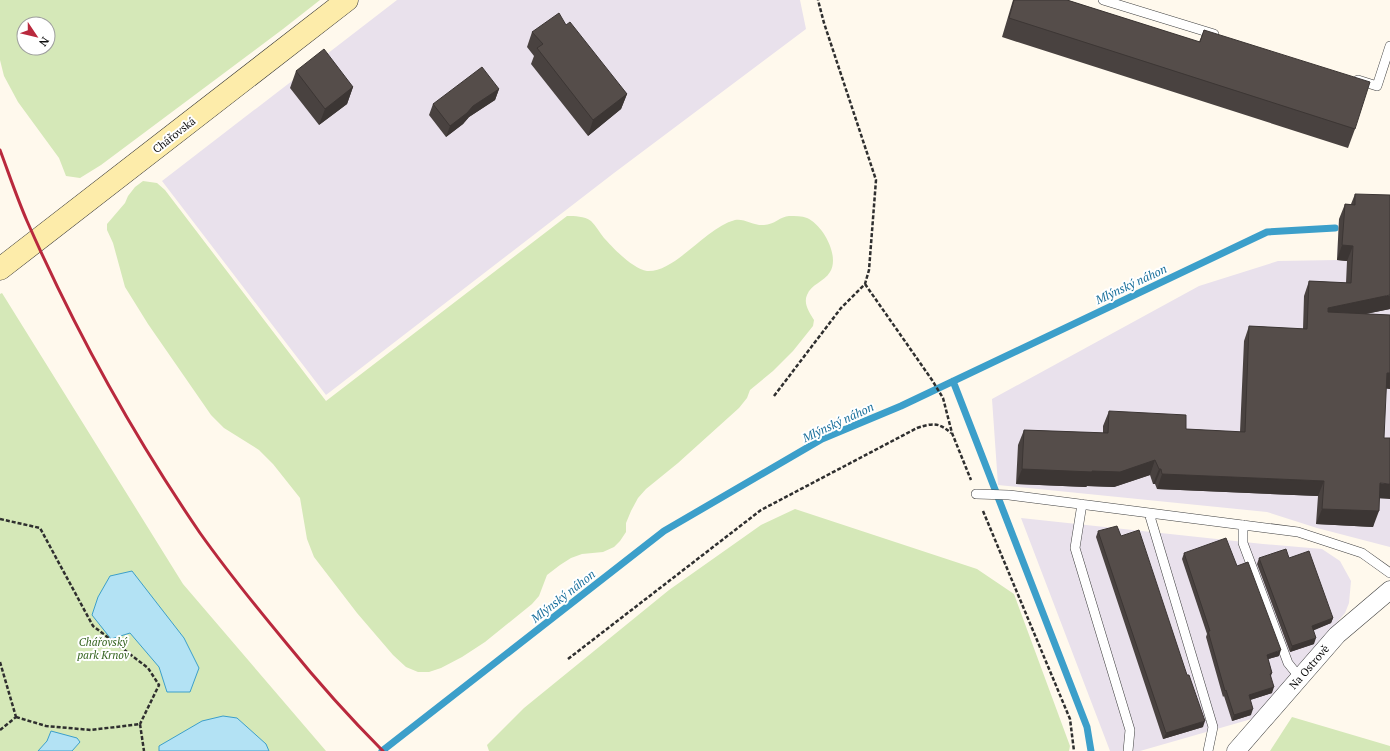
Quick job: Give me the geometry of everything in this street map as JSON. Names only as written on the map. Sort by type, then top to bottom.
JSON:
[{"type":"street","name":"Chářovská","points":[[0,269],[347,0]]},
{"type":"street","name":"Na Ostrově","points":[[1236,751],[1337,635],[1390,590]]},
{"type":"lane","points":[[1103,0],[1225,37]]},
{"type":"lane","points":[[1347,77],[1377,86],[1390,46]]},
{"type":"lane","points":[[980,494],[1009,495],[1298,532],[1362,553],[1390,573]]},
{"type":"lane","points":[[1082,504],[1075,548],[1130,730],[1128,751]]},
{"type":"lane","points":[[1149,513],[1213,727],[1208,751]]},
{"type":"lane","points":[[1243,525],[1242,543],[1288,663],[1300,678]]},
{"type":"path","points":[[774,396],[841,308],[865,284],[869,270],[876,180],[824,23],[818,0]]},
{"type":"path","points":[[865,284],[932,380],[942,398],[952,433],[980,494],[1070,719],[1074,751]]},
{"type":"path","points":[[568,659],[761,510],[917,428],[933,423],[942,426],[952,433]]},
{"type":"path","points":[[0,519],[40,528],[93,626],[148,668],[159,685],[140,724],[144,751]]},
{"type":"path","points":[[0,662],[16,717]]},
{"type":"path","points":[[16,717],[46,726],[91,730],[140,724]]},
{"type":"path","points":[[0,730],[16,717]]},
{"type":"shaded area","points":[[397,0],[800,0],[806,29],[614,173],[326,395],[162,181]]},
{"type":"shaded area","points":[[1339,219],[1349,220],[1390,246],[1390,547],[1317,528],[1267,512],[998,485],[992,399],[1199,286],[1278,261],[1337,260]]},
{"type":"shaded area","points":[[1021,518],[1322,549],[1340,561],[1351,581],[1349,603],[1345,613],[1255,718],[1140,751],[1110,751]]},
{"type":"green space","points":[[0,0],[320,0],[101,165],[80,178],[66,176],[59,158],[18,102],[4,76],[0,60]]},
{"type":"green space","points":[[143,181],[157,183],[165,190],[326,401],[567,216],[582,217],[591,221],[604,238],[624,258],[647,271],[658,270],[668,265],[713,232],[735,220],[768,225],[786,216],[803,217],[813,222],[824,234],[831,250],[833,265],[830,272],[811,288],[806,298],[806,305],[814,320],[813,326],[793,351],[773,371],[750,390],[747,398],[739,408],[678,463],[646,489],[638,498],[631,511],[626,523],[626,532],[614,547],[603,552],[582,554],[571,558],[560,565],[547,575],[539,596],[532,604],[485,642],[462,657],[441,668],[429,672],[418,672],[406,667],[393,655],[357,613],[314,557],[307,539],[300,498],[273,464],[259,450],[224,428],[211,415],[148,324],[125,287],[113,243],[107,230],[107,224],[125,203],[135,187]]},
{"type":"green space","name":"Chářovský park Krnov","points":[[2,293],[183,584],[326,751],[0,751],[0,294]]},
{"type":"green space","points":[[795,509],[977,569],[1014,594],[1070,746],[1069,751],[489,751],[487,745],[524,708],[669,590],[761,525]]},
{"type":"green space","points":[[1292,717],[1390,746],[1390,751],[1270,751]]},
{"type":"water","points":[[132,571],[184,638],[199,668],[190,692],[167,692],[159,667],[130,633],[111,639],[92,615],[98,597],[110,576]]},
{"type":"water","points":[[223,716],[237,718],[266,744],[269,751],[159,751],[159,746],[202,721]]},
{"type":"water","points":[[51,731],[77,738],[80,742],[72,751],[38,751],[47,741]]},
{"type":"building","points":[[1014,0],[1067,0],[1200,42],[1204,30],[1370,82],[1355,129],[1009,18]]},
{"type":"building","points":[[559,13],[566,25],[570,22],[627,94],[593,120],[537,48],[543,44],[532,32]]},
{"type":"building","points":[[324,49],[353,87],[325,109],[296,71]]},
{"type":"building","points":[[482,67],[499,89],[473,106],[467,113],[450,126],[433,104]]},
{"type":"building","points":[[1355,194],[1390,195],[1390,295],[1328,308],[1328,312],[1390,315],[1390,373],[1387,373],[1384,438],[1390,438],[1390,484],[1380,483],[1379,511],[1322,509],[1324,481],[1162,474],[1161,469],[1159,469],[1155,460],[1120,472],[1022,469],[1024,430],[1108,433],[1109,411],[1186,415],[1186,429],[1245,432],[1249,326],[1307,329],[1309,281],[1351,283],[1353,246],[1342,245],[1345,204],[1355,205]]},
{"type":"building","points":[[1117,526],[1121,536],[1139,530],[1187,675],[1189,675],[1205,721],[1166,733],[1098,531]]},
{"type":"building","points":[[1226,538],[1237,566],[1248,562],[1281,650],[1267,655],[1274,687],[1249,695],[1253,709],[1234,715],[1226,690],[1225,691],[1208,631],[1210,631],[1184,553]]},
{"type":"building","points":[[1286,549],[1289,558],[1309,551],[1333,618],[1312,626],[1316,638],[1292,646],[1259,558]]},
{"type":"waterway","name":"Mlýnský náhon","points":[[382,751],[664,531],[822,439],[901,406],[1267,232],[1335,228]]},
{"type":"waterway","points":[[953,381],[1087,727],[1091,751]]},
{"type":"railway","points":[[0,150],[16,195],[45,262],[85,342],[128,420],[175,496],[231,575],[298,658],[383,751]]}]
